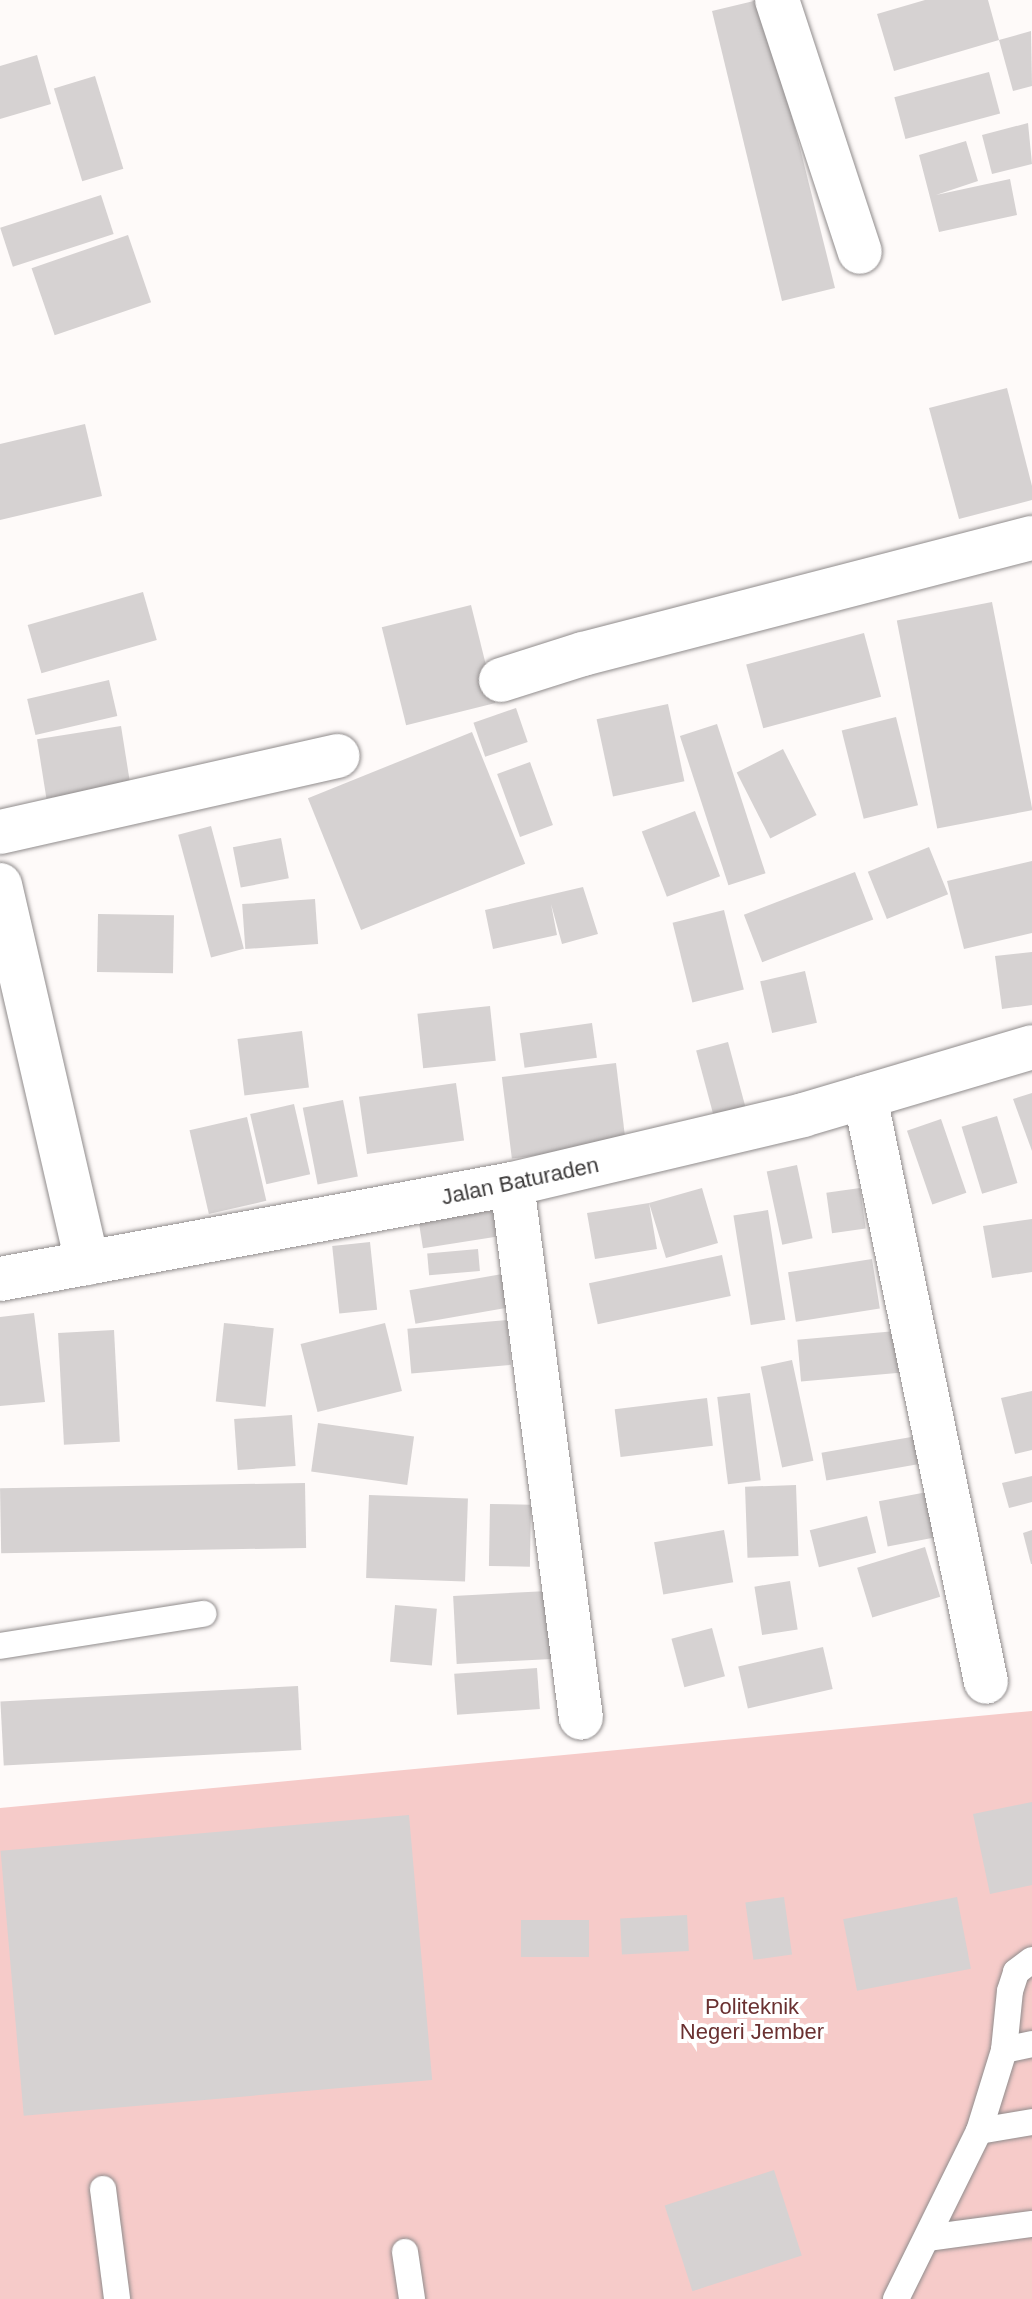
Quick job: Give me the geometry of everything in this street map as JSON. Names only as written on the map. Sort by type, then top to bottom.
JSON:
[{"type":"street","points":[[777,0],[860,252]]},
{"type":"street","points":[[501,680],[583,654],[1032,538]]},
{"type":"street","points":[[0,832],[338,756]]},
{"type":"street","points":[[0,885],[87,1263]]},
{"type":"street","name":"Jalan Baturaden","points":[[0,1279],[512,1184],[865,1097],[1032,1047]]},
{"type":"street","points":[[865,1097],[986,1682]]},
{"type":"street","points":[[512,1184],[581,1718]]},
{"type":"lane","points":[[0,1646],[203,1614]]},
{"type":"lane","points":[[896,2299],[979,2131],[1004,2050],[1010,1991],[1016,1972],[1032,1960]]},
{"type":"lane","points":[[1004,2050],[1032,2044]]},
{"type":"lane","points":[[979,2131],[1032,2122]]},
{"type":"lane","points":[[103,2189],[117,2299]]},
{"type":"lane","points":[[927,2238],[1032,2224]]},
{"type":"lane","points":[[405,2252],[412,2299]]},
{"type":"green space","name":"Politeknik Negeri Jember","points":[[1032,1711],[1032,2299],[0,2299],[0,1808]]},
{"type":"building","points":[[758,0],[784,84],[835,288],[782,301],[712,11]]},
{"type":"building","points":[[925,0],[988,0],[999,40],[894,71],[877,14]]},
{"type":"building","points":[[1031,31],[1032,86],[1013,91],[999,40]]},
{"type":"building","points":[[37,55],[51,104],[0,119],[0,66]]},
{"type":"building","points":[[989,72],[1000,114],[905,139],[894,97]]},
{"type":"building","points":[[95,76],[123,169],[82,181],[54,89]]},
{"type":"building","points":[[1028,123],[1032,164],[992,174],[982,135]]},
{"type":"building","points":[[966,141],[978,181],[936,195],[1010,179],[1017,215],[939,232],[919,155]]},
{"type":"building","points":[[101,195],[114,234],[13,267],[0,228]]},
{"type":"building","points":[[128,235],[151,302],[55,335],[32,268]]},
{"type":"building","points":[[1007,388],[1032,486],[1032,500],[959,519],[929,408]]},
{"type":"building","points":[[85,424],[102,496],[0,520],[0,444]]},
{"type":"building","points":[[143,592],[157,640],[41,673],[28,625]]},
{"type":"building","points":[[992,602],[1032,810],[937,829],[897,621]]},
{"type":"building","points":[[471,605],[495,703],[406,725],[382,627]]},
{"type":"building","points":[[864,633],[881,697],[763,728],[746,665]]},
{"type":"building","points":[[109,680],[117,716],[35,735],[27,699]]},
{"type":"building","points":[[668,704],[684,781],[613,796],[597,719]]},
{"type":"building","points":[[516,708],[528,742],[485,757],[473,723]]},
{"type":"building","points":[[896,717],[918,805],[864,819],[842,731]]},
{"type":"building","points":[[717,724],[766,873],[728,885],[680,736]]},
{"type":"building","points":[[121,726],[130,785],[46,799],[37,739]]},
{"type":"building","points":[[472,732],[525,864],[361,930],[308,798]]},
{"type":"building","points":[[783,749],[817,815],[770,839],[737,773]]},
{"type":"building","points":[[530,762],[553,825],[520,837],[497,774]]},
{"type":"building","points":[[695,811],[720,876],[667,897],[642,831]]},
{"type":"building","points":[[211,826],[244,949],[211,957],[178,835]]},
{"type":"building","points":[[281,838],[289,878],[241,888],[233,847]]},
{"type":"building","points":[[929,847],[948,894],[887,919],[868,872]]},
{"type":"building","points":[[1032,861],[1032,933],[964,949],[947,881]]},
{"type":"building","points":[[855,872],[873,920],[762,962],[744,915]]},
{"type":"building","points":[[583,887],[598,934],[562,944],[551,904],[557,935],[493,949],[485,910]]},
{"type":"building","points":[[315,899],[318,944],[245,949],[242,904]]},
{"type":"building","points":[[724,910],[744,990],[692,1002],[673,923]]},
{"type":"building","points":[[98,914],[174,915],[173,973],[97,972]]},
{"type":"building","points":[[1032,952],[1032,1005],[1002,1009],[995,956]]},
{"type":"building","points":[[805,971],[817,1023],[772,1033],[760,981]]},
{"type":"building","points":[[490,1006],[496,1061],[423,1068],[417,1014]]},
{"type":"building","points":[[592,1023],[597,1058],[525,1068],[520,1033]]},
{"type":"building","points":[[302,1031],[309,1088],[244,1095],[237,1039]]},
{"type":"building","points":[[728,1042],[747,1112],[715,1120],[696,1051]]},
{"type":"building","points":[[616,1063],[626,1144],[512,1158],[502,1077]]},
{"type":"building","points":[[456,1083],[464,1140],[367,1154],[359,1097]]},
{"type":"building","points":[[1032,1093],[1032,1151],[1013,1099]]},
{"type":"building","points":[[343,1100],[358,1177],[318,1184],[303,1108]]},
{"type":"building","points":[[294,1104],[310,1174],[266,1184],[250,1114]]},
{"type":"building","points":[[997,1116],[1017,1183],[982,1194],[962,1127]]},
{"type":"building","points":[[247,1117],[266,1201],[209,1214],[190,1130]]},
{"type":"building","points":[[941,1119],[966,1193],[932,1204],[907,1131]]},
{"type":"building","points":[[797,1165],[813,1238],[782,1245],[767,1171]]},
{"type":"building","points":[[702,1188],[718,1243],[666,1258],[649,1203]]},
{"type":"building","points":[[860,1188],[866,1229],[832,1233],[826,1193]]},
{"type":"building","points":[[498,1198],[504,1236],[423,1248],[417,1211]]},
{"type":"building","points":[[649,1203],[657,1249],[595,1259],[587,1213]]},
{"type":"building","points":[[768,1210],[785,1320],[751,1325],[733,1215]]},
{"type":"building","points":[[1032,1219],[1032,1272],[992,1278],[983,1226]]},
{"type":"building","points":[[370,1242],[377,1310],[339,1314],[332,1246]]},
{"type":"building","points":[[478,1249],[480,1271],[429,1275],[427,1253]]},
{"type":"building","points":[[722,1255],[731,1296],[598,1324],[589,1283]]},
{"type":"building","points":[[872,1259],[880,1308],[796,1322],[788,1272]]},
{"type":"building","points":[[508,1273],[514,1306],[415,1324],[410,1290]]},
{"type":"building","points":[[34,1313],[45,1402],[0,1406],[0,1317]]},
{"type":"building","points":[[507,1320],[511,1365],[411,1374],[407,1329]]},
{"type":"building","points":[[224,1323],[274,1328],[265,1407],[216,1402]]},
{"type":"building","points":[[385,1323],[402,1391],[318,1412],[301,1344]]},
{"type":"building","points":[[114,1330],[120,1442],[64,1445],[58,1333]]},
{"type":"building","points":[[896,1331],[900,1373],[801,1381],[797,1340]]},
{"type":"building","points":[[792,1360],[813,1461],[782,1467],[761,1367]]},
{"type":"building","points":[[1032,1391],[1032,1450],[1015,1454],[1001,1398]]},
{"type":"building","points":[[750,1393],[761,1480],[728,1484],[717,1397]]},
{"type":"building","points":[[707,1398],[713,1446],[621,1457],[615,1409]]},
{"type":"building","points":[[292,1415],[296,1466],[238,1470],[234,1419]]},
{"type":"building","points":[[318,1423],[414,1436],[407,1485],[311,1472]]},
{"type":"building","points":[[917,1436],[922,1464],[826,1480],[821,1453]]},
{"type":"building","points":[[1032,1476],[1032,1502],[1009,1508],[1002,1483]]},
{"type":"building","points":[[305,1483],[306,1548],[1,1553],[0,1488]]},
{"type":"building","points":[[796,1485],[798,1556],[748,1558],[745,1487]]},
{"type":"building","points":[[927,1492],[936,1537],[888,1547],[879,1501]]},
{"type":"building","points":[[369,1495],[468,1498],[465,1581],[366,1578]]},
{"type":"building","points":[[490,1504],[531,1505],[530,1567],[489,1566]]},
{"type":"building","points":[[867,1516],[876,1553],[819,1567],[810,1530]]},
{"type":"building","points":[[724,1530],[733,1582],[663,1595],[654,1542]]},
{"type":"building","points":[[1032,1530],[1032,1564],[1031,1564],[1023,1533]]},
{"type":"building","points":[[925,1547],[940,1597],[872,1617],[857,1568]]},
{"type":"building","points":[[790,1581],[798,1629],[762,1635],[754,1587]]},
{"type":"building","points":[[548,1591],[552,1659],[457,1664],[453,1596]]},
{"type":"building","points":[[395,1605],[437,1609],[432,1665],[390,1662]]},
{"type":"building","points":[[712,1628],[725,1676],[684,1687],[671,1639]]},
{"type":"building","points":[[823,1647],[833,1689],[748,1708],[738,1667]]},
{"type":"building","points":[[537,1668],[540,1709],[457,1715],[454,1674]]},
{"type":"building","points":[[298,1686],[301,1750],[4,1766],[0,1702]]},
{"type":"building","points":[[1032,1802],[1032,1885],[990,1894],[973,1814]]},
{"type":"building","points":[[409,1815],[432,2080],[24,2116],[1,1851]]},
{"type":"building","points":[[784,1897],[792,1954],[753,1960],[745,1902]]},
{"type":"building","points":[[957,1897],[971,1969],[857,1991],[843,1919]]},
{"type":"building","points":[[687,1915],[689,1951],[622,1954],[620,1919]]},
{"type":"building","points":[[521,1920],[589,1920],[589,1957],[521,1957]]},
{"type":"building","points":[[774,2170],[802,2256],[692,2291],[665,2206]]}]
